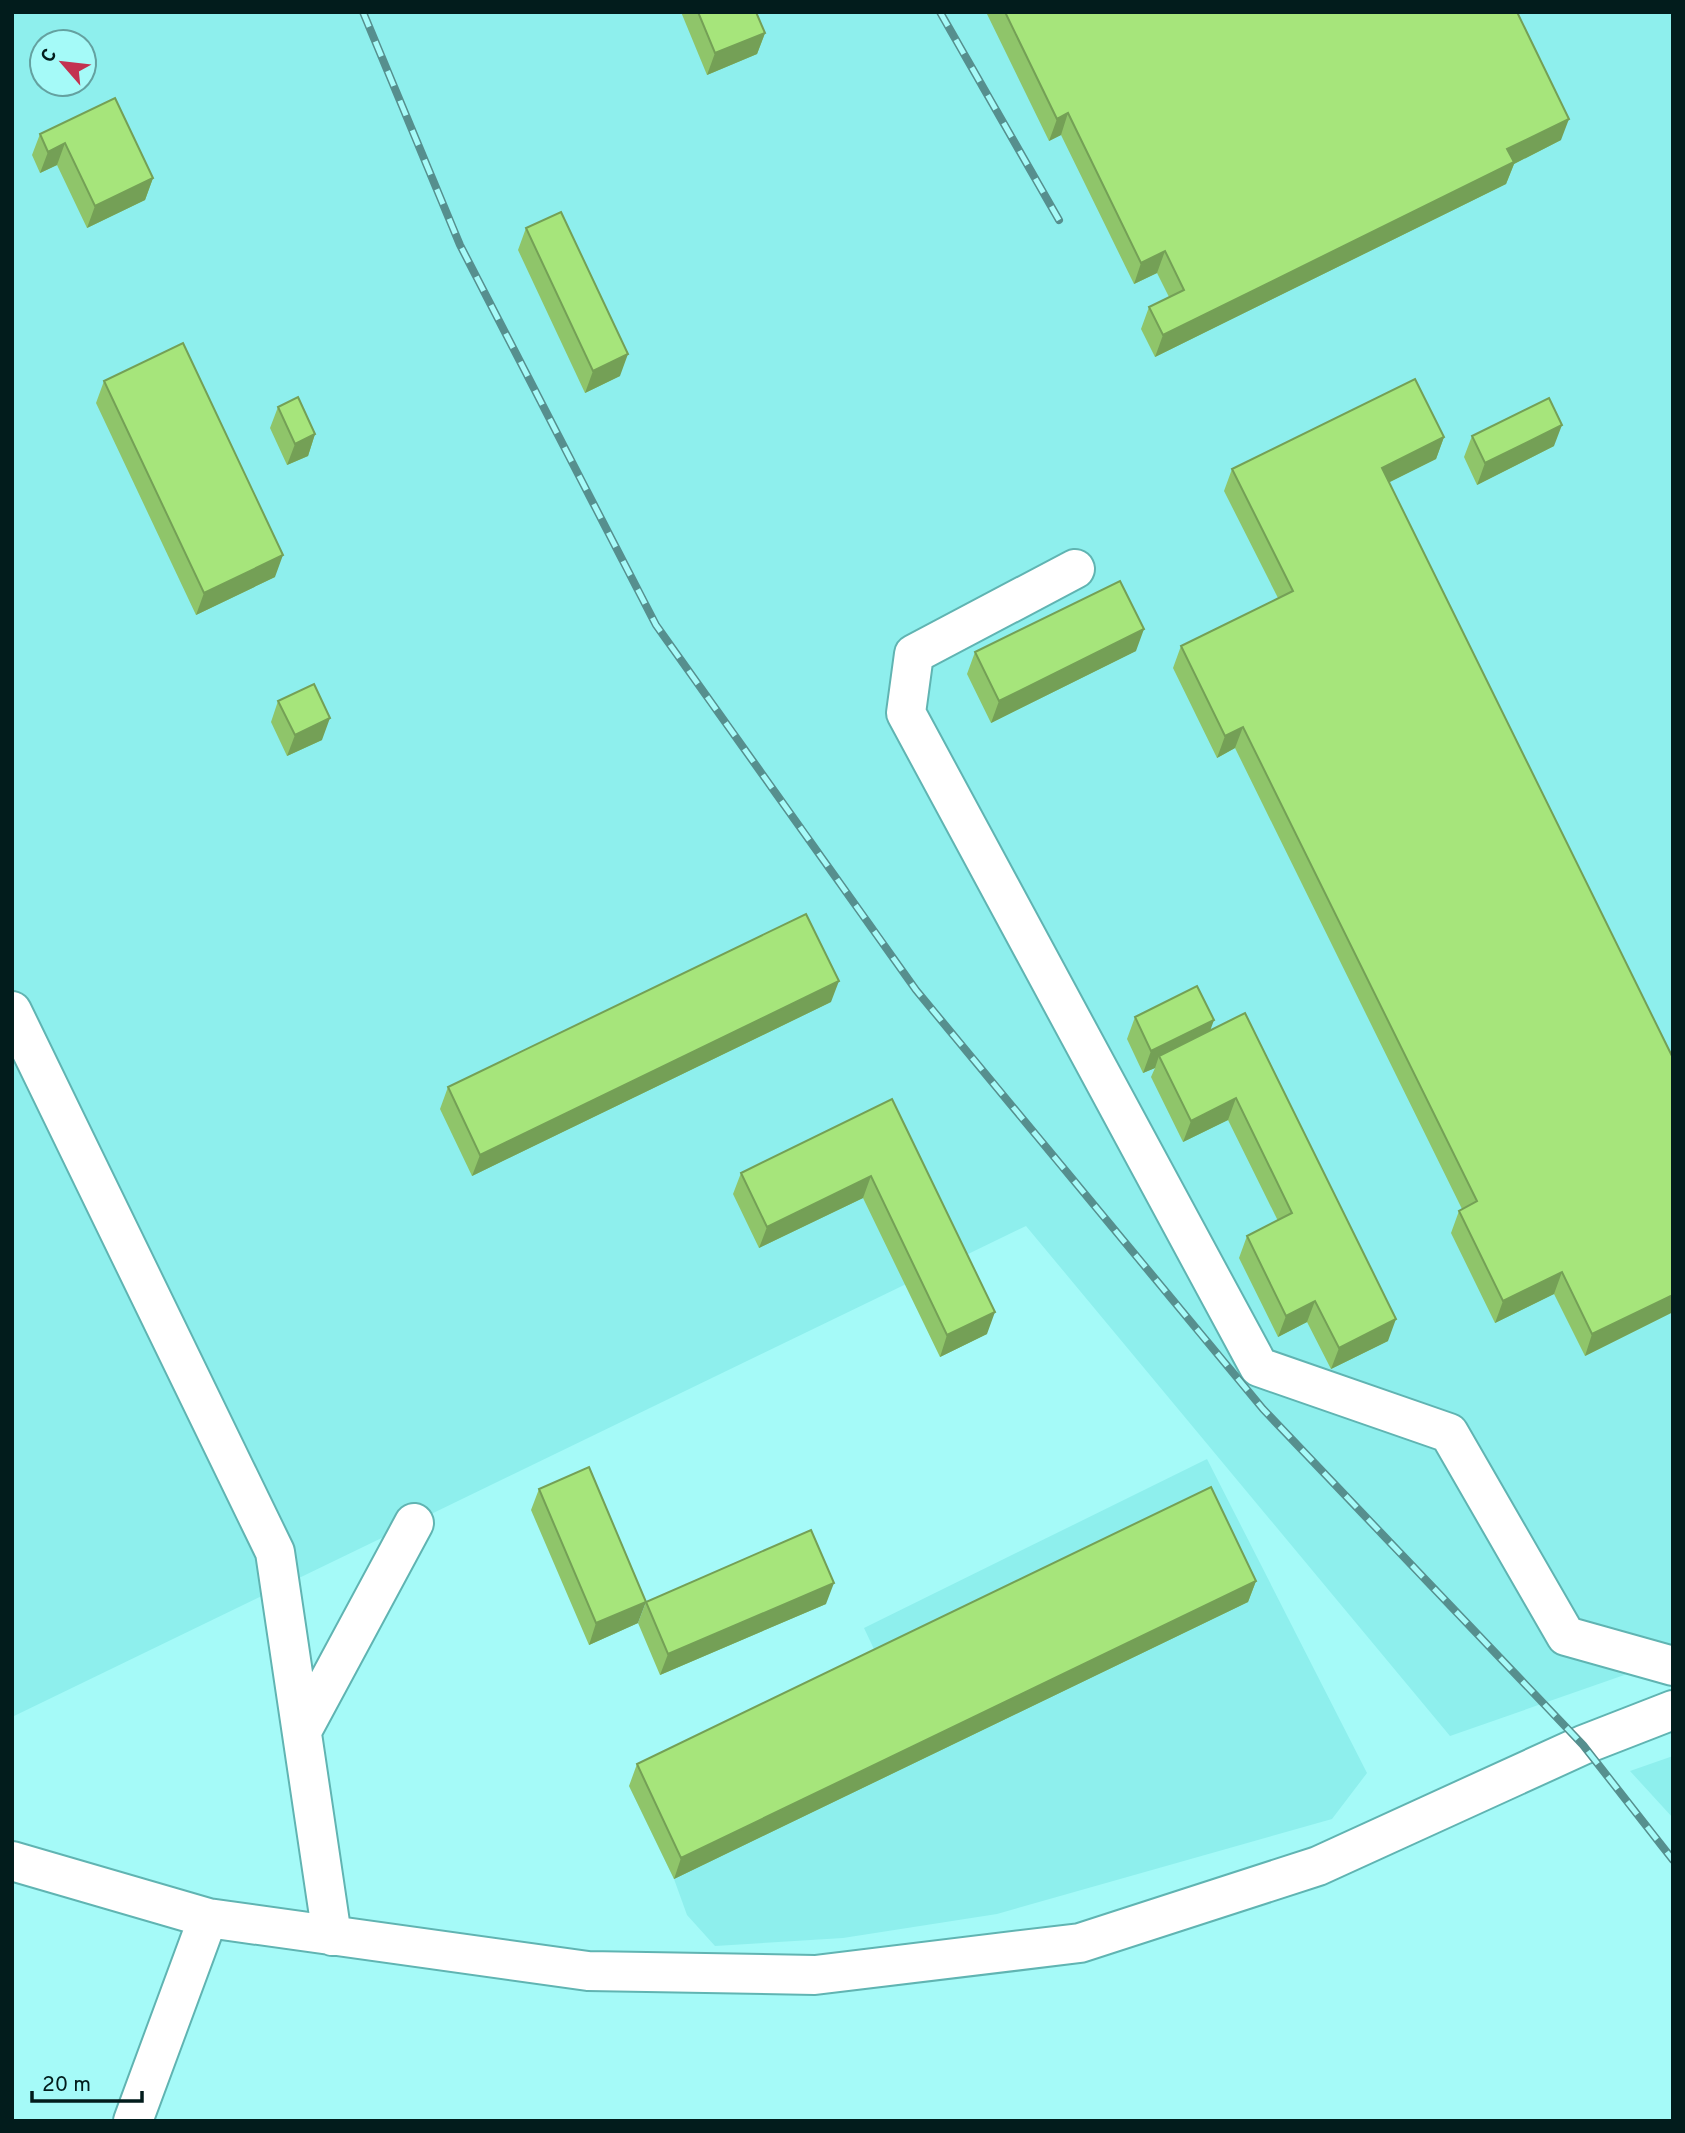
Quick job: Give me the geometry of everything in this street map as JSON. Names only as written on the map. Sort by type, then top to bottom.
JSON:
[{"type":"street","points":[[1074,569],[914,654],[906,713],[1259,1367],[1449,1433],[1566,1636],[1673,1667]]},
{"type":"street","points":[[12,1011],[275,1552],[332,1936]]},
{"type":"street","points":[[302,1731],[414,1523]]},
{"type":"street","points":[[12,1861],[208,1918],[332,1936],[588,1971],[815,1975],[1080,1943],[1318,1866],[1583,1745],[1673,1710]]},
{"type":"street","points":[[133,2121],[208,1918]]},
{"type":"shaded area","points":[[12,12],[1673,12],[1673,1658],[1450,1736],[1026,1226],[12,1717]]},
{"type":"shaded area","points":[[1207,1459],[1367,1773],[1332,1819],[997,1914],[843,1938],[715,1946],[687,1915],[674,1879],[629,1786],[881,1664],[864,1628]]},
{"type":"shaded area","points":[[1673,1756],[1673,1818],[1630,1771]]},
{"type":"building","points":[[698,12],[756,12],[765,33],[715,53]]},
{"type":"building","points":[[1005,12],[1517,12],[1569,119],[1507,149],[1514,162],[1163,335],[1149,307],[1184,290],[1165,251],[1141,263],[1068,113],[1057,119]]},
{"type":"building","points":[[115,98],[153,178],[95,206],[65,143],[48,152],[40,134]]},
{"type":"building","points":[[561,212],[628,354],[593,371],[526,228]]},
{"type":"building","points":[[183,343],[283,555],[204,593],[104,381]]},
{"type":"building","points":[[1415,379],[1444,437],[1382,468],[1673,1058],[1673,1295],[1592,1334],[1562,1272],[1503,1301],[1459,1211],[1477,1201],[1243,727],[1225,736],[1181,646],[1293,591],[1232,469]]},
{"type":"building","points":[[298,397],[315,434],[295,444],[278,407]]},
{"type":"building","points":[[1549,398],[1562,425],[1485,463],[1472,436]]},
{"type":"building","points":[[1120,581],[1144,629],[999,701],[975,652]]},
{"type":"building","points":[[314,684],[330,718],[295,735],[278,701]]},
{"type":"building","points":[[806,914],[839,981],[480,1155],[448,1087]]},
{"type":"building","points":[[1197,986],[1214,1020],[1151,1051],[1135,1017]]},
{"type":"building","points":[[1245,1013],[1396,1319],[1339,1348],[1315,1301],[1286,1316],[1247,1236],[1292,1213],[1236,1098],[1191,1121],[1159,1056]]},
{"type":"building","points":[[892,1099],[995,1312],[947,1335],[871,1176],[767,1227],[741,1173]]},
{"type":"building","points":[[589,1467],[646,1602],[596,1623],[539,1489]]},
{"type":"building","points":[[1211,1487],[1256,1581],[681,1858],[637,1764]]},
{"type":"building","points":[[811,1530],[834,1583],[668,1654],[646,1602]]},
{"type":"railway","points":[[363,12],[460,245],[656,625],[916,990],[1263,1409],[1583,1745],[1673,1860]]},
{"type":"railway","points":[[940,12],[1059,220]]}]
